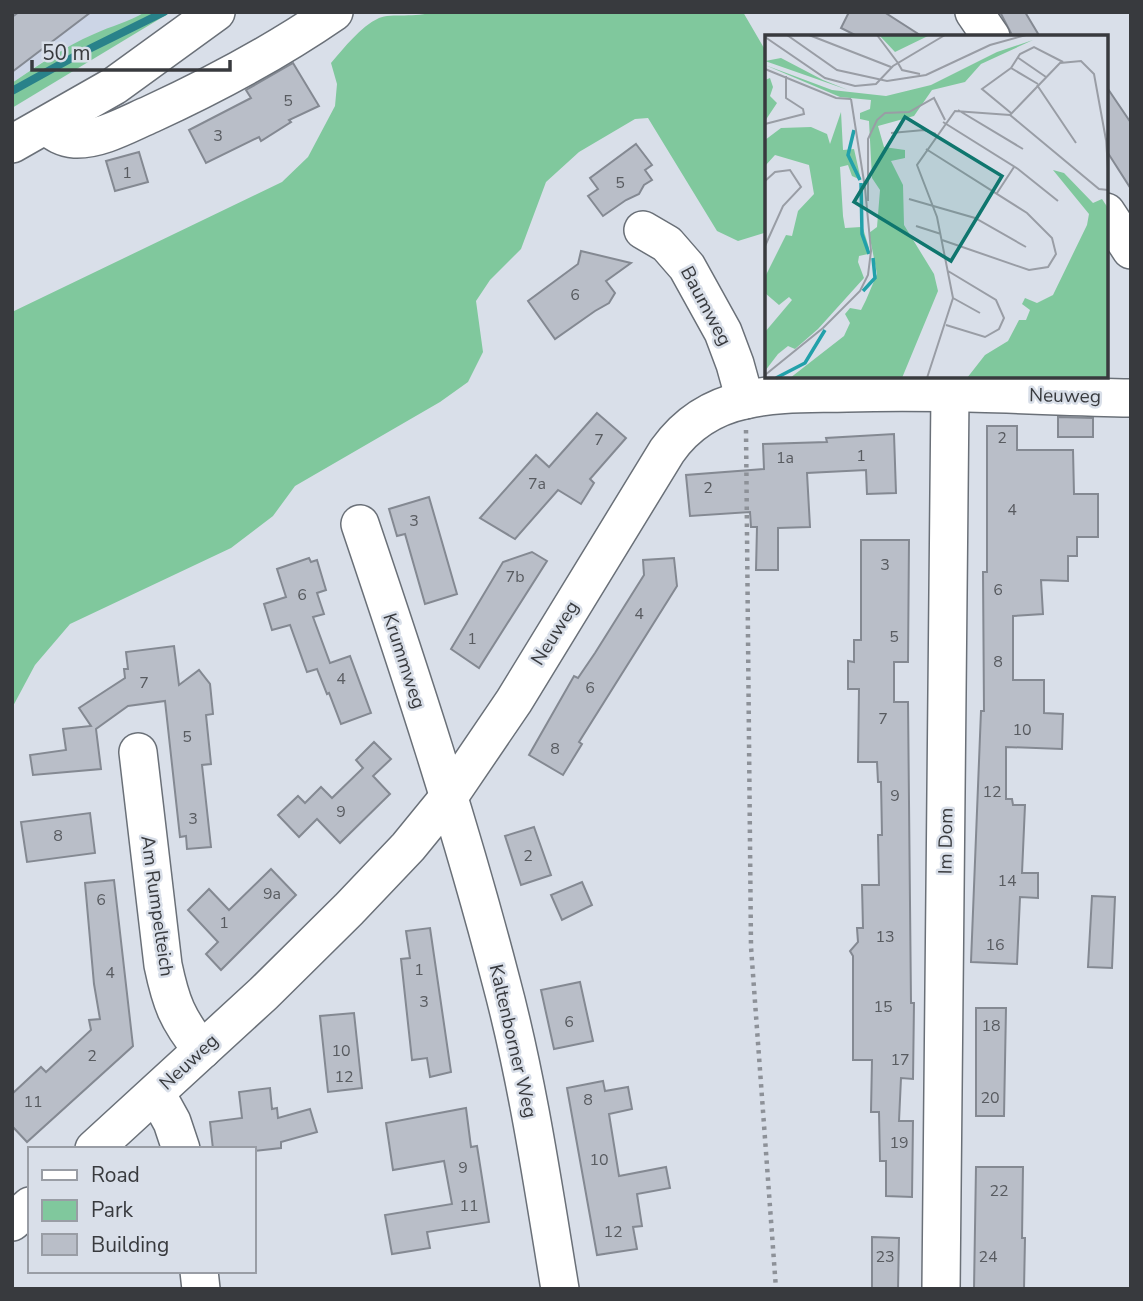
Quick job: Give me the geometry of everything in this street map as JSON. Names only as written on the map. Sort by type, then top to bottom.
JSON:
[{"type":"street","points":[[12,144],[114,86],[216,12]]},
{"type":"street","points":[[46,126],[63,137],[76,139],[95,137],[134,122],[204,90],[267,55],[334,12]]},
{"type":"street","points":[[974,12],[990,35]]},
{"type":"street","points":[[1108,215],[1131,250]]},
{"type":"street","name":"Baumweg","points":[[643,230],[667,244],[687,267],[723,332],[736,364],[745,400]]},
{"type":"street","name":"Neuweg","points":[[96,1147],[349,909],[408,847],[448,797],[514,701],[679,434],[695,420],[745,400],[807,394],[1131,398]]},
{"type":"street","name":"Im Dom","points":[[942,1289],[950,394]]},
{"type":"street","name":"Krummweg","points":[[360,524],[448,797]]},
{"type":"street","name":"Am Rumpelteich","points":[[138,752],[168,987],[177,1016],[202,1050]]},
{"type":"street","name":"Kaltenborner Weg","points":[[448,797],[502,982],[521,1067],[560,1289]]},
{"type":"street","points":[[156,1093],[172,1122],[180,1147]]},
{"type":"street","points":[[12,1222],[28,1208]]},
{"type":"path","points":[[745,400],[751,947],[776,1289]]},
{"type":"shaded area","points":[[12,12],[145,12],[122,25],[96,33],[55,53],[12,83]]},
{"type":"green space","points":[[145,12],[171,12],[12,108],[12,83],[72,45]]},
{"type":"green space","points":[[433,12],[743,12],[765,50],[765,233],[738,241],[717,231],[648,118],[635,119],[579,152],[546,182],[521,249],[490,280],[476,301],[483,352],[468,382],[440,402],[295,486],[273,516],[231,548],[70,624],[35,665],[12,708],[12,312],[282,182],[308,157],[335,106],[337,84],[331,63],[365,27],[379,18]]},
{"type":"building","points":[[19,12],[91,12],[12,72],[12,17]]},
{"type":"building","points":[[849,12],[884,12],[920,35],[855,35],[841,28]]},
{"type":"building","points":[[1000,12],[1025,12],[1039,35],[1012,35]]},
{"type":"building","points":[[293,63],[319,106],[289,120],[291,122],[261,141],[259,137],[206,163],[189,130],[251,98],[246,90]]},
{"type":"building","points":[[1108,89],[1131,123],[1131,189],[1108,153]]},
{"type":"building","points":[[636,144],[652,165],[645,170],[652,180],[644,185],[639,194],[603,216],[588,196],[598,189],[590,178]]},
{"type":"building","points":[[139,152],[148,182],[115,191],[106,161]]},
{"type":"building","points":[[581,251],[631,263],[606,281],[615,293],[609,303],[555,339],[528,301],[578,264]]},
{"type":"building","points":[[597,413],[626,438],[590,479],[594,483],[581,504],[558,490],[515,539],[480,518],[536,455],[549,467]]},
{"type":"building","points":[[1058,417],[1093,418],[1093,437],[1058,437]]},
{"type":"building","points":[[987,426],[1017,426],[1017,450],[1073,450],[1074,494],[1098,494],[1098,537],[1077,537],[1077,556],[1068,556],[1068,581],[1041,580],[1043,614],[1013,616],[1013,680],[1044,680],[1044,713],[1063,714],[1062,749],[1006,747],[1006,799],[1012,799],[1013,805],[1025,805],[1022,873],[1038,873],[1038,898],[1020,897],[1017,964],[971,962],[981,711],[984,711],[983,572],[987,572]]},
{"type":"building","points":[[894,434],[896,493],[867,494],[866,470],[807,473],[810,527],[778,528],[778,570],[756,570],[757,527],[751,527],[750,512],[690,516],[686,475],[764,469],[763,444],[827,442],[826,438]]},
{"type":"building","points":[[429,497],[457,594],[425,604],[405,534],[397,536],[389,509]]},
{"type":"building","points":[[861,540],[909,540],[908,662],[894,662],[894,702],[908,702],[913,1079],[901,1078],[899,1121],[913,1121],[912,1197],[886,1196],[886,1161],[880,1161],[879,1112],[871,1112],[872,1060],[853,1060],[853,956],[850,951],[858,942],[857,928],[863,928],[862,885],[879,885],[878,835],[882,835],[881,782],[878,782],[877,762],[858,762],[859,689],[848,689],[848,661],[854,662],[854,640],[861,640]]},
{"type":"building","points":[[532,552],[547,561],[479,668],[451,649],[503,562]]},
{"type":"building","points":[[309,558],[311,562],[317,560],[326,590],[317,593],[324,614],[313,617],[330,663],[350,656],[371,713],[341,724],[317,669],[307,672],[290,625],[272,630],[264,604],[286,597],[277,569]]},
{"type":"building","points":[[674,558],[677,586],[579,742],[582,744],[563,775],[529,755],[574,676],[578,678],[644,575],[643,560]]},
{"type":"building","points":[[174,646],[179,685],[199,670],[210,684],[213,714],[206,715],[211,764],[202,765],[211,847],[187,849],[186,836],[180,837],[165,701],[128,706],[96,729],[101,769],[33,775],[30,755],[66,750],[63,729],[91,726],[79,708],[125,678],[124,669],[128,669],[126,652]]},
{"type":"building","points":[[374,742],[391,759],[373,776],[390,794],[340,843],[317,819],[299,837],[278,815],[298,796],[305,803],[321,787],[332,798],[363,768],[356,760]]},
{"type":"building","points":[[90,813],[95,853],[27,862],[21,822]]},
{"type":"building","points":[[534,827],[551,875],[521,885],[505,836]]},
{"type":"building","points":[[271,869],[296,895],[221,970],[206,954],[218,942],[188,910],[209,889],[229,910]]},
{"type":"building","points":[[114,880],[133,1046],[27,1142],[12,1126],[12,1094],[41,1067],[46,1072],[91,1030],[89,1020],[100,1019],[94,984],[85,883]]},
{"type":"building","points":[[582,882],[592,905],[562,920],[551,895]]},
{"type":"building","points":[[1092,896],[1115,897],[1112,968],[1088,967]]},
{"type":"building","points":[[430,928],[451,1072],[430,1077],[427,1058],[412,1060],[401,959],[410,958],[406,931]]},
{"type":"building","points":[[580,982],[593,1041],[554,1049],[541,990]]},
{"type":"building","points":[[976,1008],[1006,1008],[1004,1116],[976,1116]]},
{"type":"building","points":[[354,1013],[362,1088],[328,1092],[320,1016]]},
{"type":"building","points":[[603,1081],[605,1091],[628,1087],[632,1109],[609,1114],[619,1176],[666,1167],[670,1188],[637,1194],[642,1226],[633,1227],[637,1249],[597,1255],[567,1088]]},
{"type":"building","points":[[270,1088],[272,1109],[277,1108],[278,1118],[310,1109],[317,1132],[281,1142],[281,1148],[256,1151],[256,1147],[213,1147],[210,1122],[242,1118],[239,1092]]},
{"type":"building","points":[[466,1108],[471,1147],[477,1146],[489,1222],[427,1232],[430,1248],[392,1254],[385,1215],[452,1204],[444,1161],[393,1170],[386,1123]]},
{"type":"building","points":[[976,1167],[1023,1167],[1024,1289],[974,1289]]},
{"type":"building","points":[[872,1237],[899,1238],[898,1289],[872,1289]]},
{"type":"waterway","points":[[12,91],[164,12]]}]
